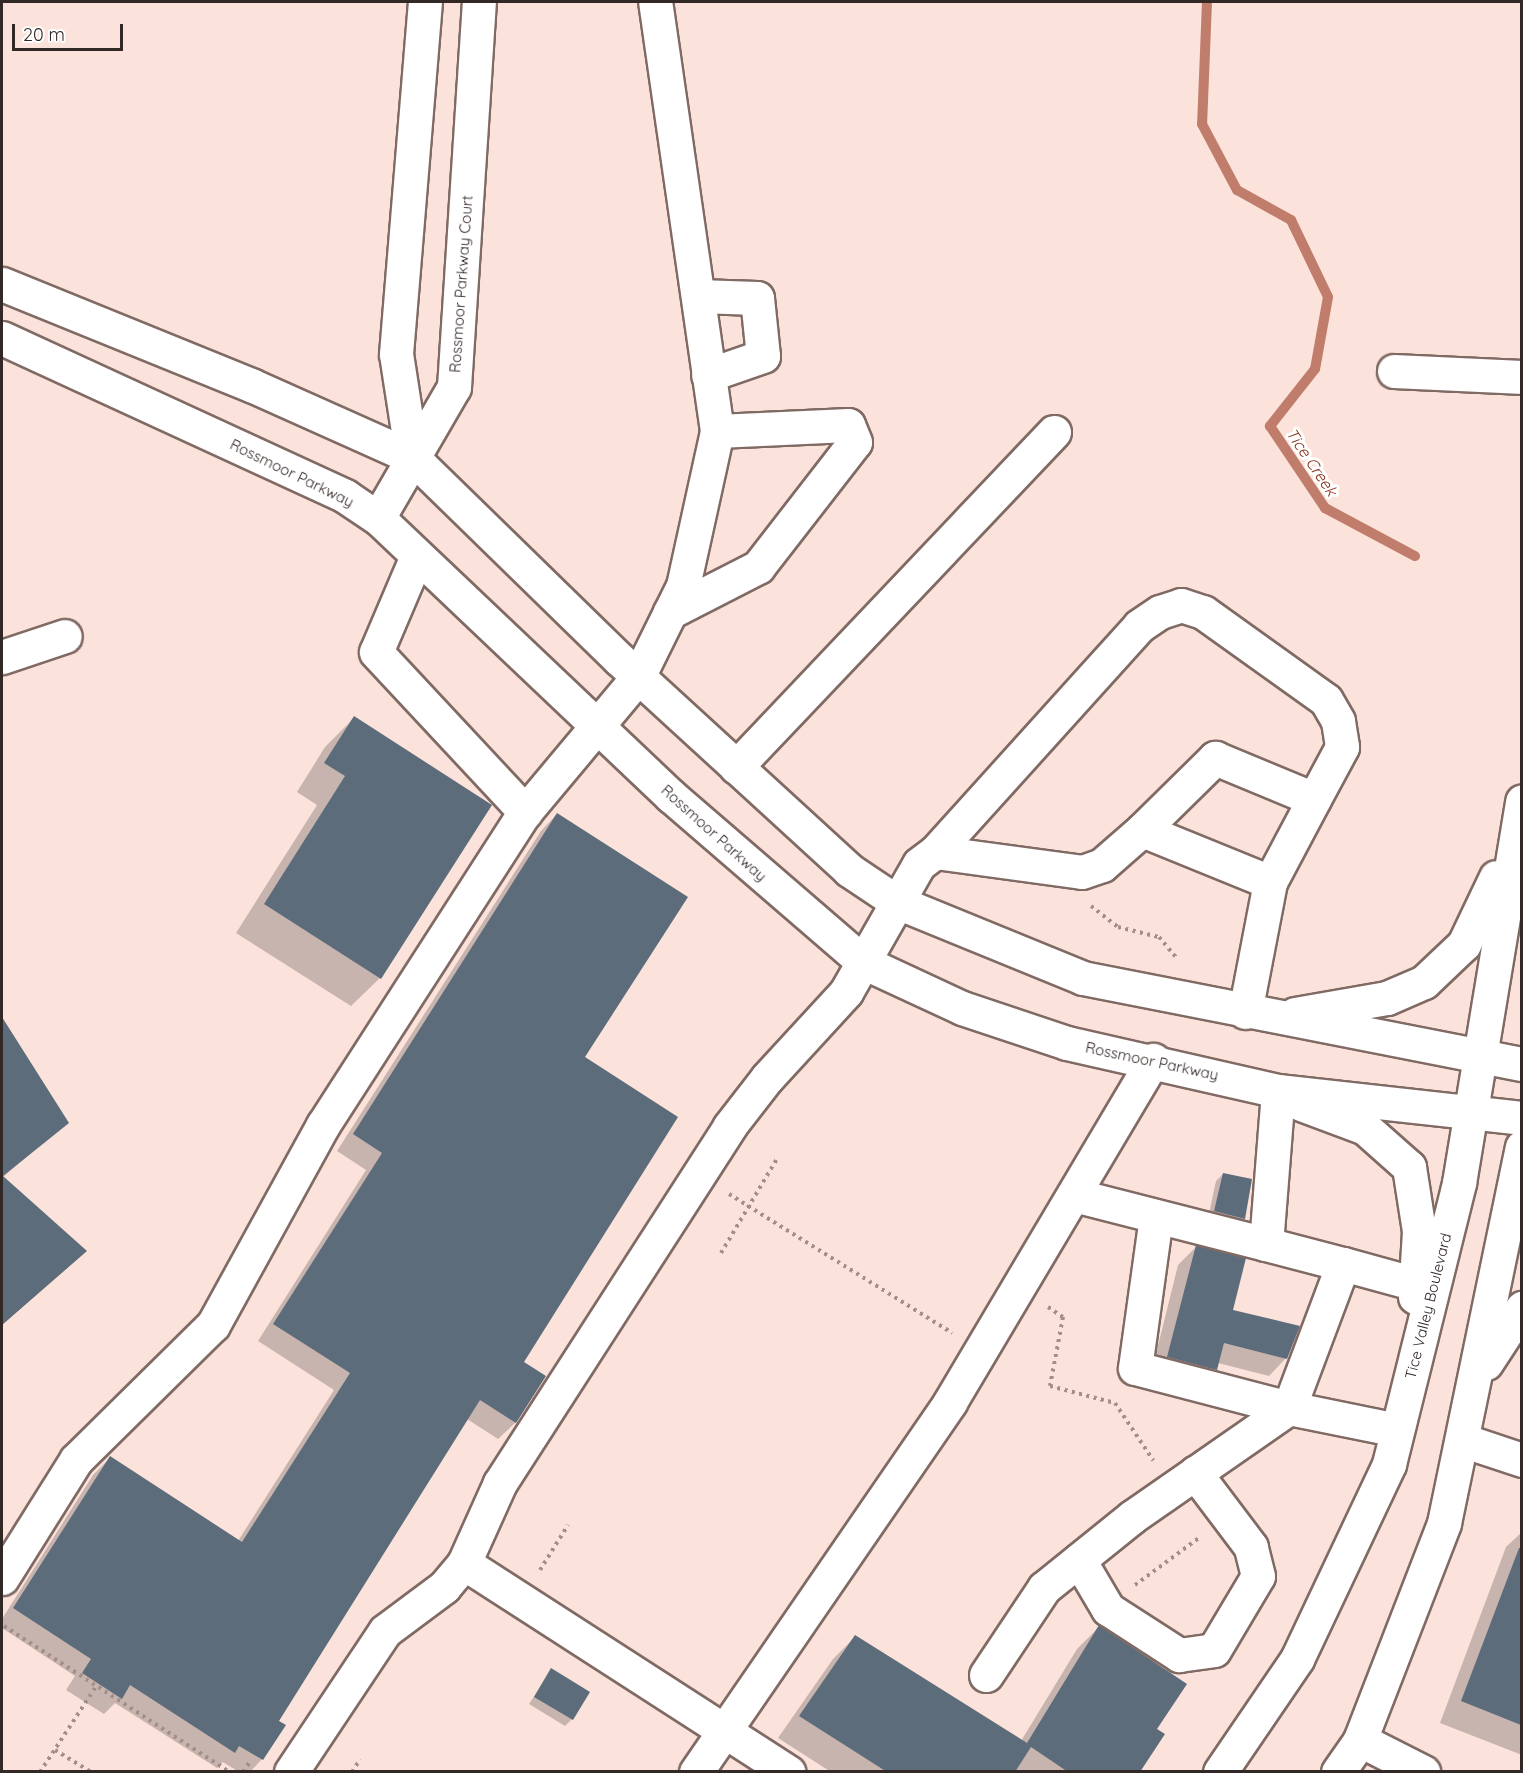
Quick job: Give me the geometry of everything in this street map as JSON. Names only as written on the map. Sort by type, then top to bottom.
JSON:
[{"type":"street","points":[[412,457],[396,354],[425,2]]},
{"type":"street","name":"Rossmoor Parkway Court","points":[[378,518],[454,387],[479,2]]},
{"type":"street","points":[[2,1578],[76,1460],[213,1325],[323,1125],[525,812],[598,728],[638,677],[683,586],[717,431],[655,2]]},
{"type":"street","points":[[2,284],[251,385],[412,457],[638,677],[736,767],[849,870],[897,902],[1083,978],[1259,1015],[1521,1064]]},
{"type":"street","points":[[698,296],[757,298],[763,356],[708,375]]},
{"type":"street","name":"Rossmoor Parkway","points":[[2,338],[345,496],[378,518],[598,728],[863,962],[962,1008],[1067,1043],[1153,1060],[1278,1091],[1521,1118]]},
{"type":"street","points":[[1394,371],[1521,377]]},
{"type":"street","points":[[670,612],[758,567],[855,442],[848,424],[717,431]]},
{"type":"street","points":[[736,767],[1054,432]]},
{"type":"street","points":[[417,556],[375,652],[525,812]]},
{"type":"street","points":[[291,1772],[385,1631],[444,1587],[464,1563],[500,1483],[729,1127],[767,1078],[846,992],[919,864],[935,852],[1139,626],[1160,612],[1181,604],[1203,612],[1326,700],[1338,722],[1342,747],[1270,882],[1259,1015]]},
{"type":"street","points":[[2,657],[65,636]]},
{"type":"street","points":[[935,852],[1082,872],[1102,865],[1142,830],[1215,758],[1314,799]]},
{"type":"street","points":[[1259,1015],[1386,998],[1424,982],[1448,963],[1481,914],[1520,808]]},
{"type":"street","name":"Tice Valley Boulevard","points":[[1220,1772],[1297,1659],[1389,1464],[1459,1183],[1520,808]]},
{"type":"street","points":[[1142,830],[1270,882]]},
{"type":"street","points":[[696,1772],[950,1402],[1153,1060]]},
{"type":"street","points":[[1266,1244],[1278,1091]]},
{"type":"street","points":[[1278,1091],[1289,1099],[1365,1128],[1409,1167],[1419,1231],[1414,1361]]},
{"type":"street","points":[[1338,1772],[1360,1740],[1444,1523],[1521,1147]]},
{"type":"street","points":[[1074,1195],[1416,1284]]},
{"type":"street","points":[[1156,1216],[1135,1368],[1289,1408],[1397,1430]]},
{"type":"street","points":[[986,1675],[1044,1588],[1195,1473],[1289,1408],[1343,1264]]},
{"type":"street","points":[[1475,1379],[1521,1308]]},
{"type":"street","points":[[1462,1440],[1521,1460]]},
{"type":"street","points":[[1079,1560],[1108,1609],[1179,1655],[1214,1650],[1258,1575],[1251,1547],[1195,1473]]},
{"type":"street","points":[[464,1563],[788,1772]]},
{"type":"street","points":[[1360,1740],[1423,1772]]},
{"type":"path","points":[[1085,901],[1118,927],[1159,937],[1184,966]]},
{"type":"path","points":[[721,1253],[778,1157]]},
{"type":"path","points":[[725,1192],[960,1338]]},
{"type":"path","points":[[1043,1303],[1063,1317],[1050,1386],[1115,1403],[1159,1470]]},
{"type":"path","points":[[538,1574],[568,1525]]},
{"type":"path","points":[[1132,1587],[1203,1534]]},
{"type":"path","points":[[4,1626],[230,1772]]},
{"type":"path","points":[[40,1772],[97,1685]]},
{"type":"path","points":[[55,1750],[91,1772]]},
{"type":"path","points":[[352,1772],[360,1759]]},
{"type":"path","points":[[243,1772],[251,1760]]},
{"type":"building","points":[[354,716],[492,805],[381,979],[264,904],[345,776],[324,763]]},
{"type":"building","points":[[557,813],[688,897],[585,1057],[678,1117],[524,1362],[546,1376],[516,1423],[480,1400],[279,1721],[286,1725],[263,1760],[239,1746],[235,1753],[130,1685],[122,1699],[82,1673],[91,1659],[13,1608],[110,1456],[242,1542],[350,1373],[273,1324],[382,1153],[353,1134]]},
{"type":"building","points":[[2,1017],[69,1123],[3,1176],[87,1251],[2,1325]]},
{"type":"building","points":[[1223,1173],[1252,1179],[1245,1219],[1214,1211]]},
{"type":"building","points":[[1196,1245],[1246,1258],[1233,1310],[1300,1326],[1287,1359],[1224,1343],[1217,1370],[1167,1357]]},
{"type":"building","points":[[1519,1548],[1521,1548],[1521,1725],[1461,1701]]},
{"type":"building","points":[[1099,1625],[1187,1684],[1157,1729],[1165,1734],[1140,1772],[1068,1772],[1031,1747],[1015,1772],[887,1772],[799,1716],[855,1635],[1027,1743]]},
{"type":"building","points":[[551,1668],[590,1692],[573,1720],[534,1697]]},
{"type":"waterway","name":"Tice Creek","points":[[1207,2],[1202,124],[1237,190],[1291,220],[1328,297],[1315,369],[1270,426],[1325,508],[1415,556]]}]
